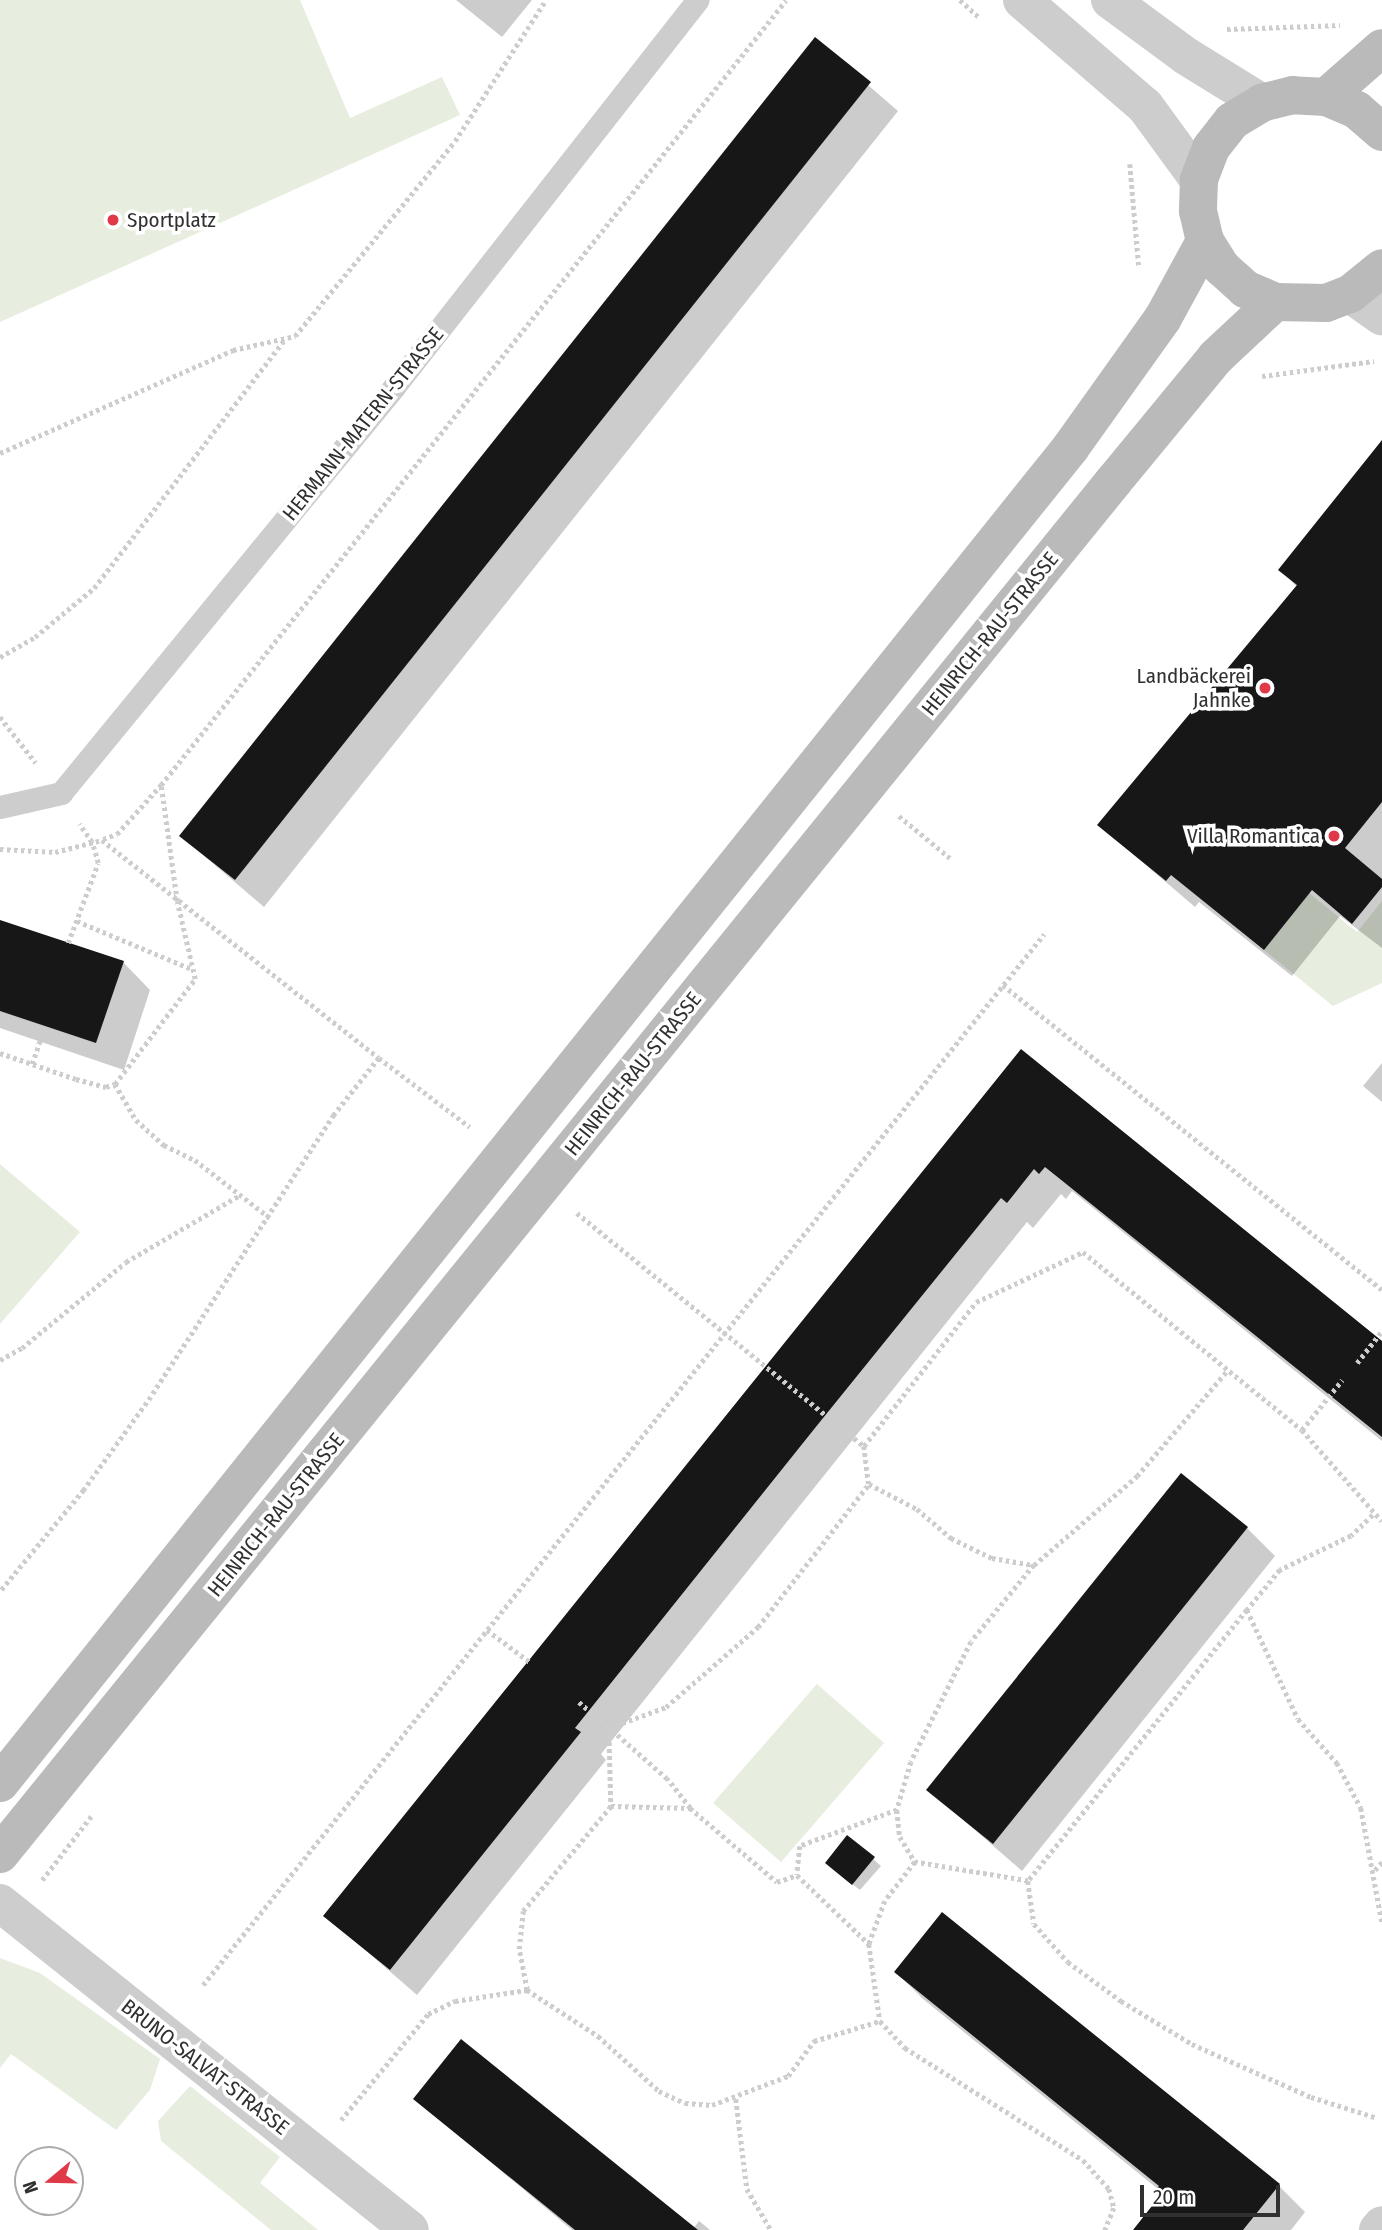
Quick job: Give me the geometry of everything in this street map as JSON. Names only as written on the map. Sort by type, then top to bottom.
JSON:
[{"type":"main road","points":[[1326,97],[1382,48]]},
{"type":"main road","points":[[1382,132],[1357,110],[1326,97],[1293,95],[1262,103],[1233,121],[1211,148],[1199,180],[1198,211],[1205,241],[1222,268],[1238,282],[1275,302],[1326,303],[1350,294],[1382,268]]},
{"type":"main road","points":[[0,1783],[1062,458],[1163,318],[1205,241]]},
{"type":"main road","name":"HEINRICH-RAU-STRASSE","points":[[0,1854],[1216,358],[1275,302]]},
{"type":"street","points":[[1022,0],[1145,106],[1199,180]]},
{"type":"street","points":[[1110,0],[1186,56],[1262,103]]},
{"type":"street","points":[[1350,294],[1382,316]]},
{"type":"street","name":"BRUNO-SALVAT-STRASSE","points":[[0,1903],[410,2230]]},
{"type":"street","points":[[1378,2230],[1382,2225]]},
{"type":"lane","name":"HERMANN-MATERN-STRASSE","points":[[0,807],[61,793],[394,387],[697,0]]},
{"type":"path","points":[[0,453],[233,350],[295,336],[455,141],[545,0]]},
{"type":"path","points":[[0,849],[55,852],[117,834],[161,785],[786,0]]},
{"type":"path","points":[[0,657],[35,637],[94,588],[286,338]]},
{"type":"path","points":[[0,1053],[106,1087],[115,1084],[195,979],[177,901],[161,785]]},
{"type":"path","points":[[865,789],[950,858]]},
{"type":"path","points":[[102,840],[469,1129],[478,1118]]},
{"type":"path","points":[[77,921],[193,970]]},
{"type":"path","points":[[203,1985],[1044,934]]},
{"type":"path","points":[[1003,985],[1382,1290]]},
{"type":"path","points":[[33,1064],[45,1026]]},
{"type":"path","points":[[0,1592],[121,1438],[270,1218],[334,1115],[379,1058]]},
{"type":"path","points":[[115,1084],[136,1120],[164,1145],[195,1160],[270,1218]]},
{"type":"path","points":[[0,1360],[22,1348],[125,1262],[240,1195]]},
{"type":"path","points":[[575,1211],[864,1446],[869,1484],[758,1627],[666,1707],[609,1728]]},
{"type":"path","points":[[864,1446],[976,1302],[1083,1252],[1226,1372],[1302,1430],[1373,1515],[1382,1521]]},
{"type":"path","points":[[1357,1363],[1382,1331]]},
{"type":"path","points":[[1028,1881],[915,1861],[900,1837],[897,1810],[911,1762],[971,1642],[1034,1565],[1137,1476],[1226,1372]]},
{"type":"path","points":[[1302,1430],[1342,1380]]},
{"type":"path","points":[[869,1484],[917,1509],[951,1538],[992,1558],[1034,1565]]},
{"type":"path","points":[[1373,1515],[1351,1536],[1280,1570],[1028,1881],[1034,1924],[1068,1962],[1121,2001],[1192,2044],[1311,2097],[1375,2117]]},
{"type":"path","points":[[1247,1610],[1298,1719],[1337,1763],[1362,1808],[1382,1922]]},
{"type":"path","points":[[487,1630],[530,1662]]},
{"type":"path","points":[[579,1702],[667,1779],[690,1808],[777,1882],[797,1875]]},
{"type":"path","points":[[527,1990],[519,1949],[523,1911],[611,1806],[609,1728]]},
{"type":"path","points":[[611,1806],[690,1808]]},
{"type":"path","points":[[797,1875],[800,1846],[897,1810]]},
{"type":"path","points":[[915,1861],[885,1900],[869,1944],[880,2021],[905,2048],[1083,2160],[1109,2189],[1114,2208],[1105,2230]]},
{"type":"path","points":[[1375,1871],[1382,1862]]},
{"type":"path","points":[[797,1875],[869,1944]]},
{"type":"path","points":[[314,2154],[428,2014],[455,2001],[527,1990],[598,2036],[659,2091],[685,2103],[712,2105],[736,2099],[788,2076],[814,2041],[880,2021]]},
{"type":"path","points":[[736,2099],[747,2189],[771,2230]]},
{"type":"shaded area","name":"Sportplatz","points":[[0,0],[300,0],[350,118],[442,77],[460,115],[0,322]]},
{"type":"shaded area","points":[[1309,893],[1357,932],[1382,901],[1382,983],[1333,1006],[1264,950]]},
{"type":"shaded area","points":[[0,1164],[80,1232],[0,1324]]},
{"type":"shaded area","points":[[817,1684],[884,1743],[781,1862],[713,1803]]},
{"type":"shaded area","points":[[0,1958],[40,1973],[160,2059],[150,2090],[116,2130],[11,2054],[0,2068]]},
{"type":"shaded area","points":[[190,2086],[280,2157],[260,2183],[318,2230],[271,2230],[161,2141],[158,2121]]},
{"type":"building","points":[[815,37],[871,82],[235,880],[179,836]]},
{"type":"building","points":[[1382,440],[1382,802],[1345,848],[1382,879],[1382,887],[1352,924],[1312,890],[1264,950],[1171,875],[1166,881],[1097,825],[1297,585],[1278,570]]},
{"type":"building","points":[[0,920],[124,961],[96,1043],[0,1011]]},
{"type":"building","points":[[1021,1049],[1382,1341],[1382,1437],[1045,1167],[1039,1174],[1034,1169],[1007,1203],[1001,1198],[815,1428],[575,1728],[581,1732],[390,1970],[323,1916]]},
{"type":"building","points":[[1181,1473],[1248,1527],[993,1844],[926,1790]]},
{"type":"building","points":[[847,1835],[875,1857],[852,1885],[825,1863]]},
{"type":"building","points":[[942,1912],[1280,2184],[1243,2230],[1133,2230],[1159,2197],[1153,2192],[1159,2186],[894,1972]]},
{"type":"building","points":[[461,2039],[698,2230],[575,2230],[413,2099]]},
{"type":"place","name":"Sportplatz","points":[[113,220]]},
{"type":"place","name":"Landbäckerei Jahnke","points":[[1265,688]]},
{"type":"place","name":"Villa Romantica","points":[[1334,836]]}]
